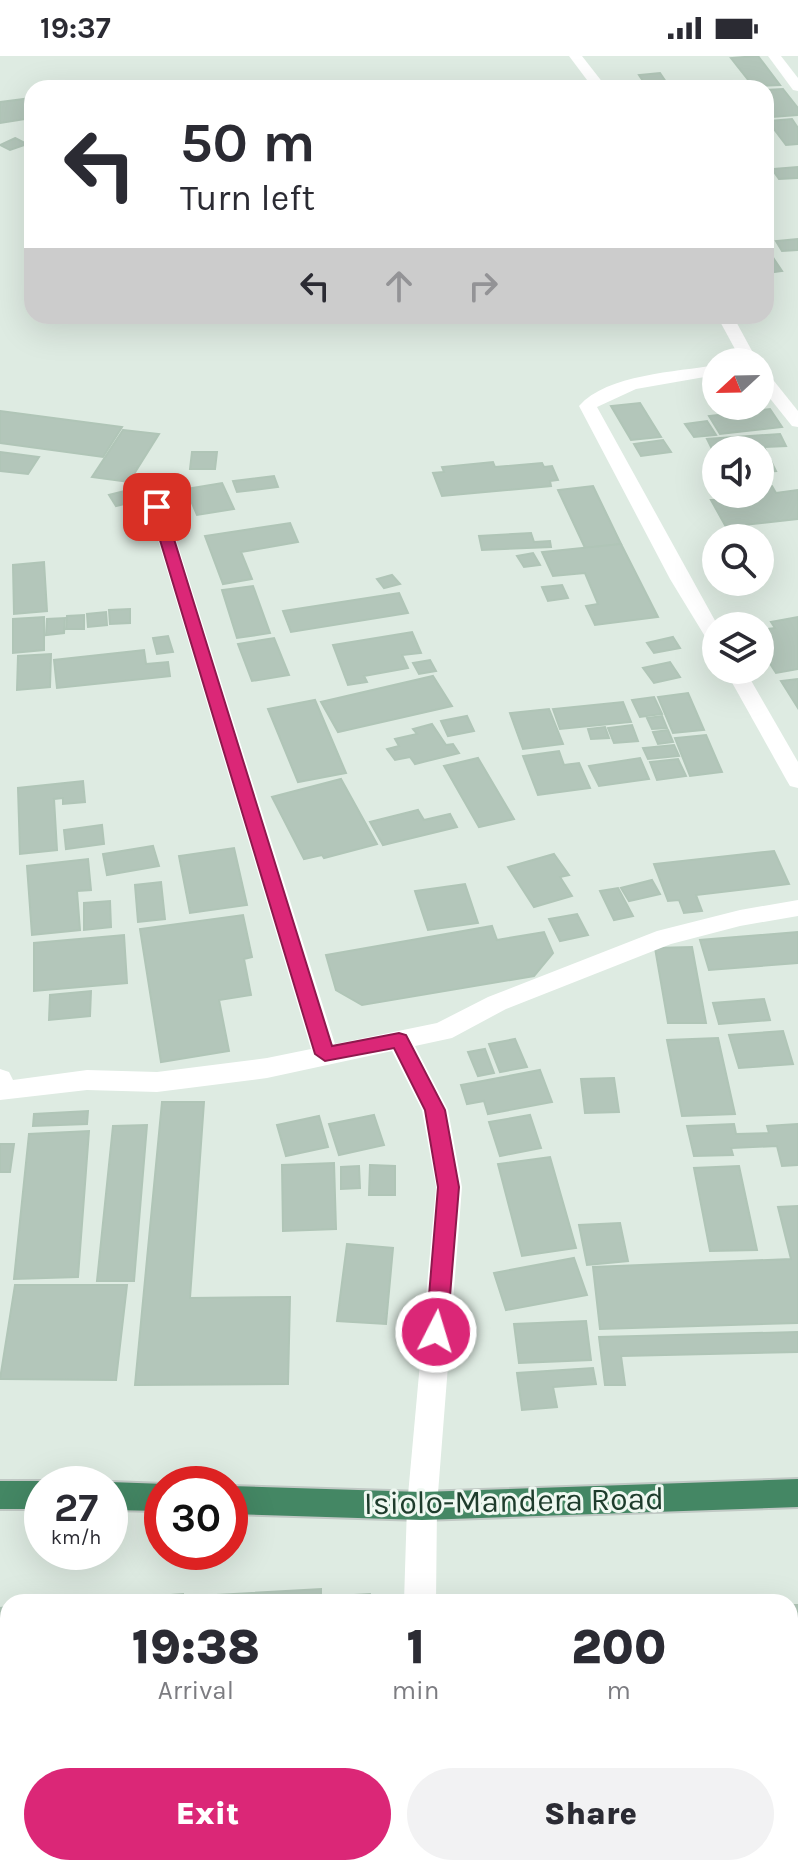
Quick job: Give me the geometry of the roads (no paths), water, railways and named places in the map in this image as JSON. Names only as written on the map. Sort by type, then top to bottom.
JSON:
[{"type":"highway","name":"Isiolo-Mandera Road","points":[[248,1501],[422,1506],[798,1493]]},
{"type":"highway","points":[[0,1495],[24,1495]]},
{"type":"street","points":[[575,56],[594,80]]},
{"type":"street","points":[[774,56],[798,87]]},
{"type":"street","points":[[729,324],[742,348]]},
{"type":"street","points":[[702,373],[620,388],[599,395],[588,406],[702,616]]},
{"type":"street","points":[[774,392],[798,422]]},
{"type":"street","points":[[157,507],[325,1054]]},
{"type":"street","points":[[743,684],[798,781]]},
{"type":"street","points":[[0,1079],[1,1091],[87,1080],[157,1082],[267,1068],[443,1031],[497,1003],[665,937],[740,918],[798,908]]},
{"type":"street","points":[[399,1040],[435,1110],[449,1187],[422,1506],[420,1594]]}]
